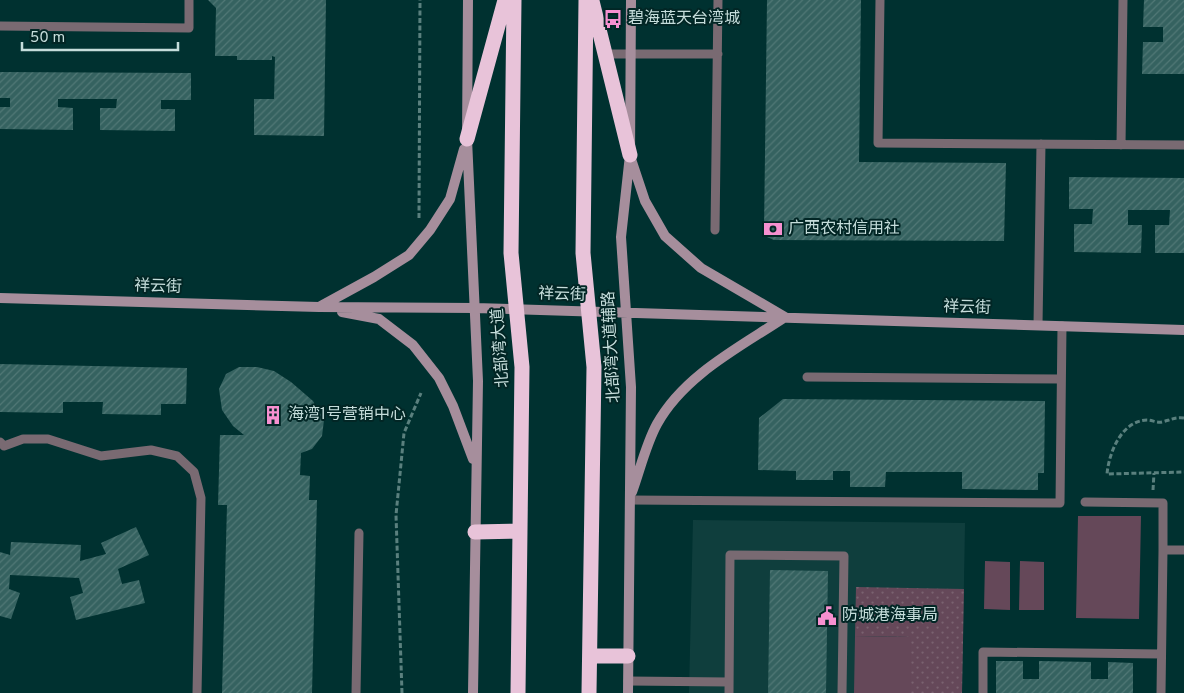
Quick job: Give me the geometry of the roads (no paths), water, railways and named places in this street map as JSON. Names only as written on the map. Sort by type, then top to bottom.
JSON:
[{"type":"highway","points":[[466,138],[505,0]]},
{"type":"highway","name":"北部湾大道","points":[[514,0],[511,253],[522,367],[518,693]]},
{"type":"highway","points":[[586,0],[583,253],[594,367],[590,693]]},
{"type":"highway","points":[[591,0],[630,155]]},
{"type":"highway","points":[[475,532],[520,532]]},
{"type":"highway","points":[[590,656],[628,656]]},
{"type":"street","points":[[468,0],[466,138],[478,381],[473,693]]},
{"type":"street","name":"北部湾大道辅路","points":[[628,693],[631,387],[621,237],[630,155],[631,0]]},
{"type":"street","points":[[319,307],[374,277],[408,254],[430,230],[450,199],[466,138]]},
{"type":"street","points":[[630,155],[645,201],[665,236],[701,268],[785,317],[710,367],[678,396],[657,424],[630,500]]},
{"type":"street","name":"祥云街","points":[[0,298],[319,307],[516,309],[1184,330]]},
{"type":"street","points":[[319,307],[379,319],[413,346],[440,378],[476,465]]},
{"type":"lane","points":[[0,26],[189,28],[189,0]]},
{"type":"lane","points":[[715,230],[718,0]]},
{"type":"lane","points":[[880,0],[878,143],[1184,146]]},
{"type":"lane","points":[[1121,145],[1123,0]]},
{"type":"lane","points":[[605,54],[718,54]]},
{"type":"lane","points":[[1038,325],[1040,144]]},
{"type":"lane","points":[[630,500],[1060,503],[1062,326]]},
{"type":"lane","points":[[807,377],[1061,379]]},
{"type":"lane","points":[[0,442],[4,446],[23,440],[48,439],[101,456],[151,450],[177,456],[194,472],[201,498],[197,693]]},
{"type":"lane","points":[[1085,502],[1163,503],[1161,693]]},
{"type":"lane","points":[[356,693],[358,533]]},
{"type":"lane","points":[[1162,550],[1184,550]]},
{"type":"lane","points":[[728,693],[730,554],[844,556],[842,693]]},
{"type":"lane","points":[[982,693],[983,652],[1161,654]]},
{"type":"lane","points":[[628,681],[729,682]]},
{"type":"place","name":"碧海蓝天·台湾城","points":[[613,19]]},
{"type":"place","name":"广西农村信用社","points":[[773,229]]},
{"type":"place","name":"海湾1号营销中心","points":[[273,415]]},
{"type":"place","name":"防城港海事局","points":[[827,616]]}]
